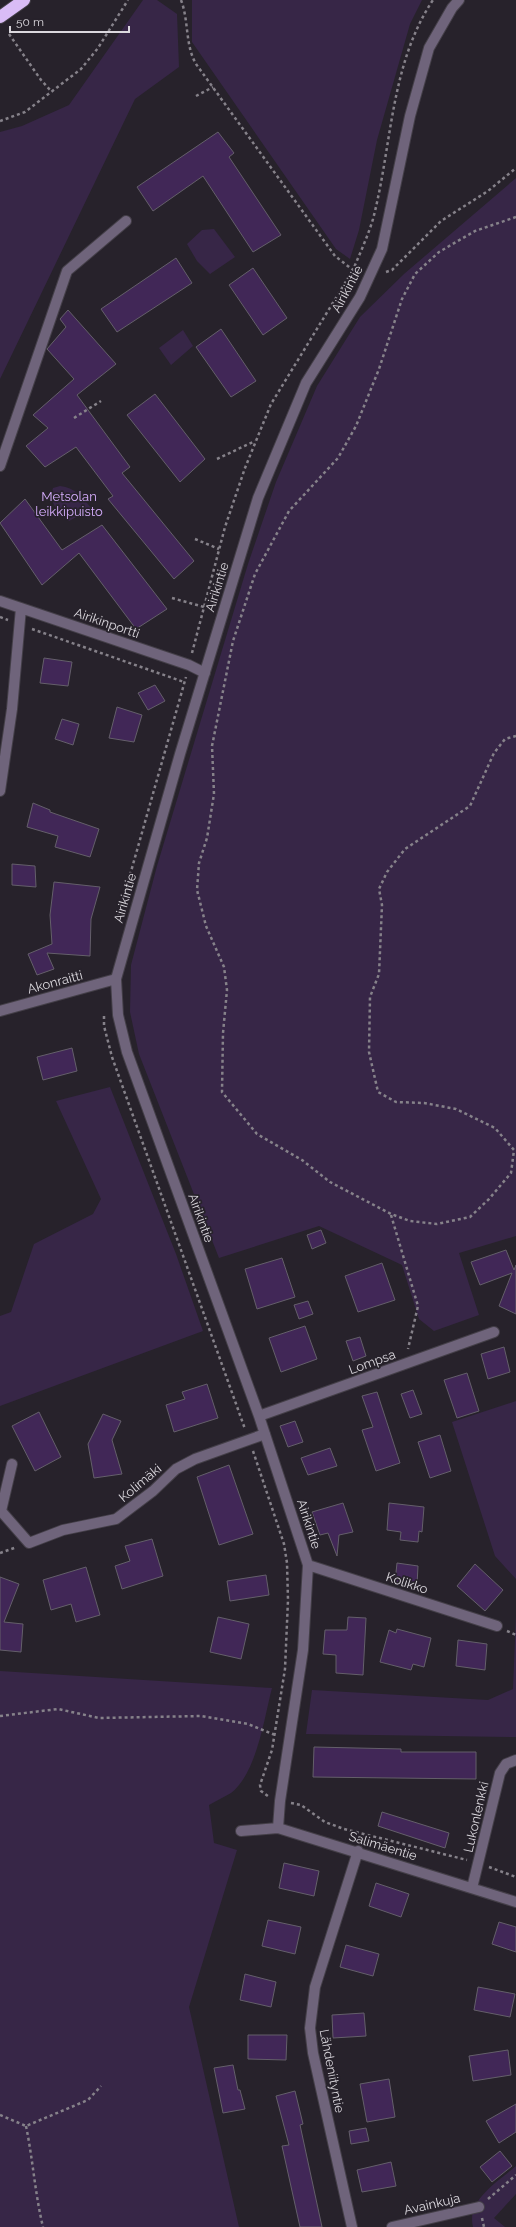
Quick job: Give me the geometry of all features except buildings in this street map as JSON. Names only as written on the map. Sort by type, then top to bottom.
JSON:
[{"type":"highway","points":[[0,17],[24,0]]},
{"type":"street","name":"Airikintie","points":[[278,1828],[280,1801],[302,1650],[308,1565],[259,1416],[127,1052],[118,1014],[116,979],[180,754],[258,498],[306,383],[360,297],[370,276],[383,242],[410,116],[429,48],[452,8],[459,0]]},
{"type":"street","points":[[0,466],[67,271],[126,221]]},
{"type":"street","name":"Airikinportti","points":[[0,601],[189,665],[205,673]]},
{"type":"street","points":[[0,791],[12,709],[21,608]]},
{"type":"street","name":"Akonraitti","points":[[0,1010],[116,979]]},
{"type":"street","name":"Lompsa","points":[[259,1416],[494,1332]]},
{"type":"street","name":"Kolimäki","points":[[12,1464],[2,1511],[29,1542],[63,1530],[116,1519],[153,1491],[176,1469],[195,1459],[265,1434]]},
{"type":"street","name":"Kolikko","points":[[308,1565],[497,1626]]},
{"type":"street","name":"Lukonlenkki","points":[[472,1888],[500,1773],[506,1764],[516,1760]]},
{"type":"street","name":"Salimäentie","points":[[241,1831],[278,1828],[358,1851],[516,1902]]},
{"type":"street","name":"Lähdeniityntie","points":[[352,2227],[313,2053],[310,2028],[315,1987],[358,1851]]},
{"type":"street","name":"Avainkuja","points":[[392,2227],[479,2207]]},
{"type":"path","points":[[0,121],[25,112],[81,69],[98,48],[128,0]]},
{"type":"path","points":[[181,0],[186,14],[191,56],[335,256],[360,274],[370,276],[392,270],[441,221],[488,192],[516,168]]},
{"type":"path","points":[[116,926],[189,665],[219,549],[245,468],[271,404],[353,270],[372,219],[406,59],[416,30],[433,0]]},
{"type":"path","points":[[9,34],[41,80],[51,91]]},
{"type":"path","points":[[196,96],[213,87]]},
{"type":"path","points":[[516,216],[475,231],[439,252],[415,274],[402,299],[379,369],[356,426],[338,458],[289,511],[255,574],[233,641],[212,746],[214,794],[207,838],[199,863],[197,890],[206,926],[224,967],[227,990],[223,1033],[222,1092],[257,1134],[302,1160],[330,1182],[391,1214],[410,1221],[437,1224],[470,1217],[511,1173],[514,1150],[495,1128],[456,1109],[424,1103],[396,1102],[378,1092],[369,1052],[370,997],[379,974],[382,905],[379,888],[387,872],[406,849],[470,806],[494,753],[505,739],[516,736]]},
{"type":"path","points":[[74,418],[101,401]]},
{"type":"path","points":[[217,459],[256,441]]},
{"type":"path","points":[[195,539],[219,549]]},
{"type":"path","points":[[172,598],[204,607]]},
{"type":"path","points":[[0,617],[184,682]]},
{"type":"path","points":[[104,1011],[104,1026],[112,1056],[249,1440],[284,1544],[287,1563],[288,1600],[285,1668],[272,1750],[260,1785],[260,1791],[264,1795],[280,1801],[301,1805],[325,1822],[344,1829],[479,1863],[516,1877]]},
{"type":"path","points":[[511,1173],[516,1173]]},
{"type":"path","points":[[391,1214],[418,1306],[404,1364]]},
{"type":"path","points":[[0,1716],[58,1709],[99,1718],[201,1716],[248,1724],[275,1735]]},
{"type":"path","points":[[0,2115],[26,2126],[88,2100],[101,2086]]},
{"type":"path","points":[[26,2126],[33,2161],[36,2198],[43,2227]]},
{"type":"path","points":[[479,2207],[516,2175]]},
{"type":"green space","points":[[143,0],[157,0],[177,14],[179,67],[135,99],[0,379],[0,132],[22,126],[69,105]]},
{"type":"green space","points":[[192,0],[422,0],[410,24],[377,140],[359,230],[350,259],[336,249],[192,42]]},
{"type":"green space","points":[[516,178],[516,1236],[459,1253],[479,1315],[434,1331],[419,1319],[402,1265],[319,1226],[219,1258],[139,1054],[130,1012],[131,965],[157,866],[248,564],[276,482],[317,386],[360,317],[404,274]]},
{"type":"green space","points":[[214,229],[235,257],[210,274],[197,261],[187,244],[202,230]]},
{"type":"green space","points":[[183,330],[193,346],[171,365],[159,348]]},
{"type":"green space","name":"Metsolan leikkipuisto","points":[[60,486],[75,491],[92,509],[69,521],[58,511],[53,502],[53,488]]},
{"type":"green space","points":[[110,1087],[176,1254],[203,1331],[0,1406],[0,1316],[11,1312],[34,1244],[93,1214],[101,1199],[56,1101]]},
{"type":"green space","points":[[516,1401],[516,1579],[495,1556],[452,1422]]},
{"type":"green space","points":[[516,1615],[516,1737],[306,1734],[312,1690],[488,1700],[513,1689]]},
{"type":"green space","points":[[0,1671],[272,1688],[258,1744],[247,1772],[240,1784],[231,1793],[209,1805],[214,1843],[237,1850],[189,2007],[239,2227],[0,2227]]},
{"type":"green space","points":[[516,2166],[516,2194],[494,2218],[505,2227],[473,2227],[472,2217],[474,2208],[479,2200],[493,2185]]}]
